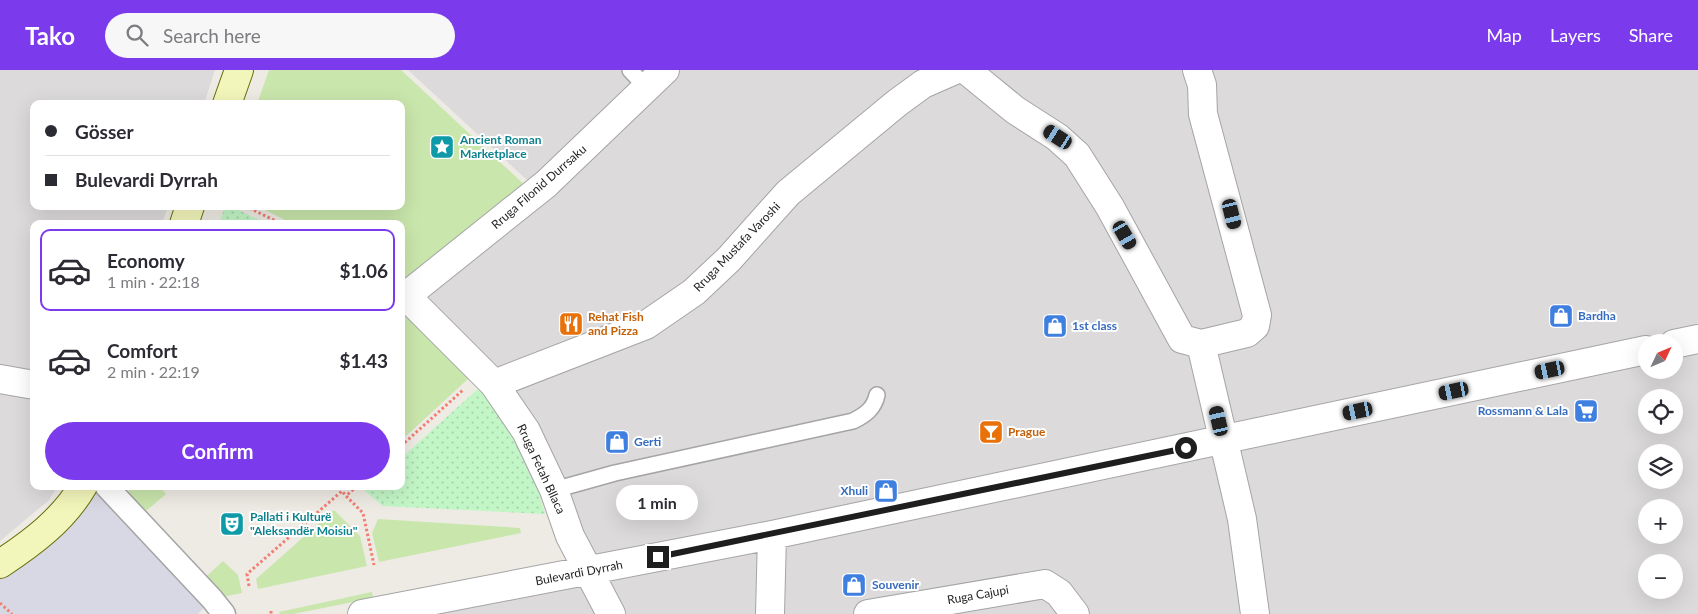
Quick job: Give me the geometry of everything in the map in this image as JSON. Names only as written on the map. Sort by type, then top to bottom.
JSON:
[{"type":"main road","points":[[228,100],[239,70]]},
{"type":"main road","points":[[0,564],[33,541],[59,518],[73,503],[81,490]]},
{"type":"street","name":"Rruga Mustafa Varoshi","points":[[488,378],[646,325],[694,292],[729,258],[788,194],[917,77],[955,70]]},
{"type":"street","points":[[966,70],[1015,110],[1058,137],[1077,156],[1110,207],[1182,339],[1201,344],[1246,333],[1254,326],[1257,315],[1203,114],[1202,85],[1197,70]]},
{"type":"street","name":"Rruga Filonid Durrsaku","points":[[406,296],[546,184],[647,76]]},
{"type":"street","name":"Rruga Fetah Bllaca","points":[[406,296],[488,378],[526,431],[554,490],[570,536],[612,614]]},
{"type":"street","points":[[1683,342],[1698,339]]},
{"type":"street","points":[[1201,344],[1242,520],[1255,614]]},
{"type":"street","name":"Bulevardi Dyrrah","points":[[362,614],[772,535],[1638,352]]},
{"type":"street","points":[[0,379],[30,384]]},
{"type":"street","points":[[110,490],[224,614]]},
{"type":"street","points":[[770,614],[772,535]]},
{"type":"street","name":"Ruga Cajupi","points":[[868,614],[1045,584],[1059,593],[1076,614]]},
{"type":"lane","points":[[554,490],[615,473],[853,421],[867,414],[877,395]]},
{"type":"path","points":[[253,210],[274,220]]},
{"type":"path","points":[[405,443],[488,378]]},
{"type":"path","points":[[346,496],[353,490]]},
{"type":"path","points":[[249,586],[247,574],[342,491],[363,513],[374,565]]},
{"type":"path","points":[[0,603],[12,614]]},
{"type":"shaded area","points":[[0,70],[215,70],[205,100],[30,100],[30,210],[167,210],[163,220],[30,220],[30,490],[55,490],[49,500],[0,541]]},
{"type":"shaded area","points":[[408,70],[1698,70],[1698,614],[421,614],[598,577],[531,425],[415,295],[540,192]]},
{"type":"shaded area","points":[[79,490],[110,490],[212,599],[198,614],[0,614],[0,564]]},
{"type":"green space","name":"Ancient Roman Marketplace","points":[[269,70],[401,70],[530,190],[405,289],[405,220],[285,220],[265,210],[405,210],[405,100],[258,100]]},
{"type":"green space","points":[[224,210],[238,210],[260,220],[220,220]]},
{"type":"green space","points":[[405,309],[469,378],[405,437]]},
{"type":"green space","points":[[479,388],[512,433],[535,480],[545,514],[383,506],[365,491],[405,490],[405,454]]},
{"type":"green space","points":[[129,490],[162,490],[166,494],[139,517],[126,502]]},
{"type":"green space","points":[[334,510],[360,536],[367,566],[258,589],[256,579]]},
{"type":"green space","points":[[378,519],[520,528],[521,533],[379,562],[372,533]]},
{"type":"green space","points":[[223,561],[238,575],[242,593],[212,599],[198,584]]},
{"type":"green space","points":[[372,592],[373,598],[293,614],[280,614],[279,612]]},
{"type":"place","name":"Ancient Roman Marketplace","points":[[442,147]]},
{"type":"place","name":"Bardha","points":[[1561,316]]},
{"type":"place","name":"Rehat Fish and Pizza","points":[[571,324]]},
{"type":"place","name":"1st class","points":[[1055,326]]},
{"type":"place","name":"Rossmann & Lala","points":[[1586,411]]},
{"type":"place","name":"Prague","points":[[991,432]]},
{"type":"place","name":"Gerti","points":[[617,442]]},
{"type":"place","name":"Xhuli","points":[[886,491]]},
{"type":"place","name":"Pallati i Kulturë \"Aleksandër Moisiu\"","points":[[232,524]]},
{"type":"place","name":"Souvenir","points":[[854,585]]},
{"type":"route","points":[[658,557],[1186,448]]}]
